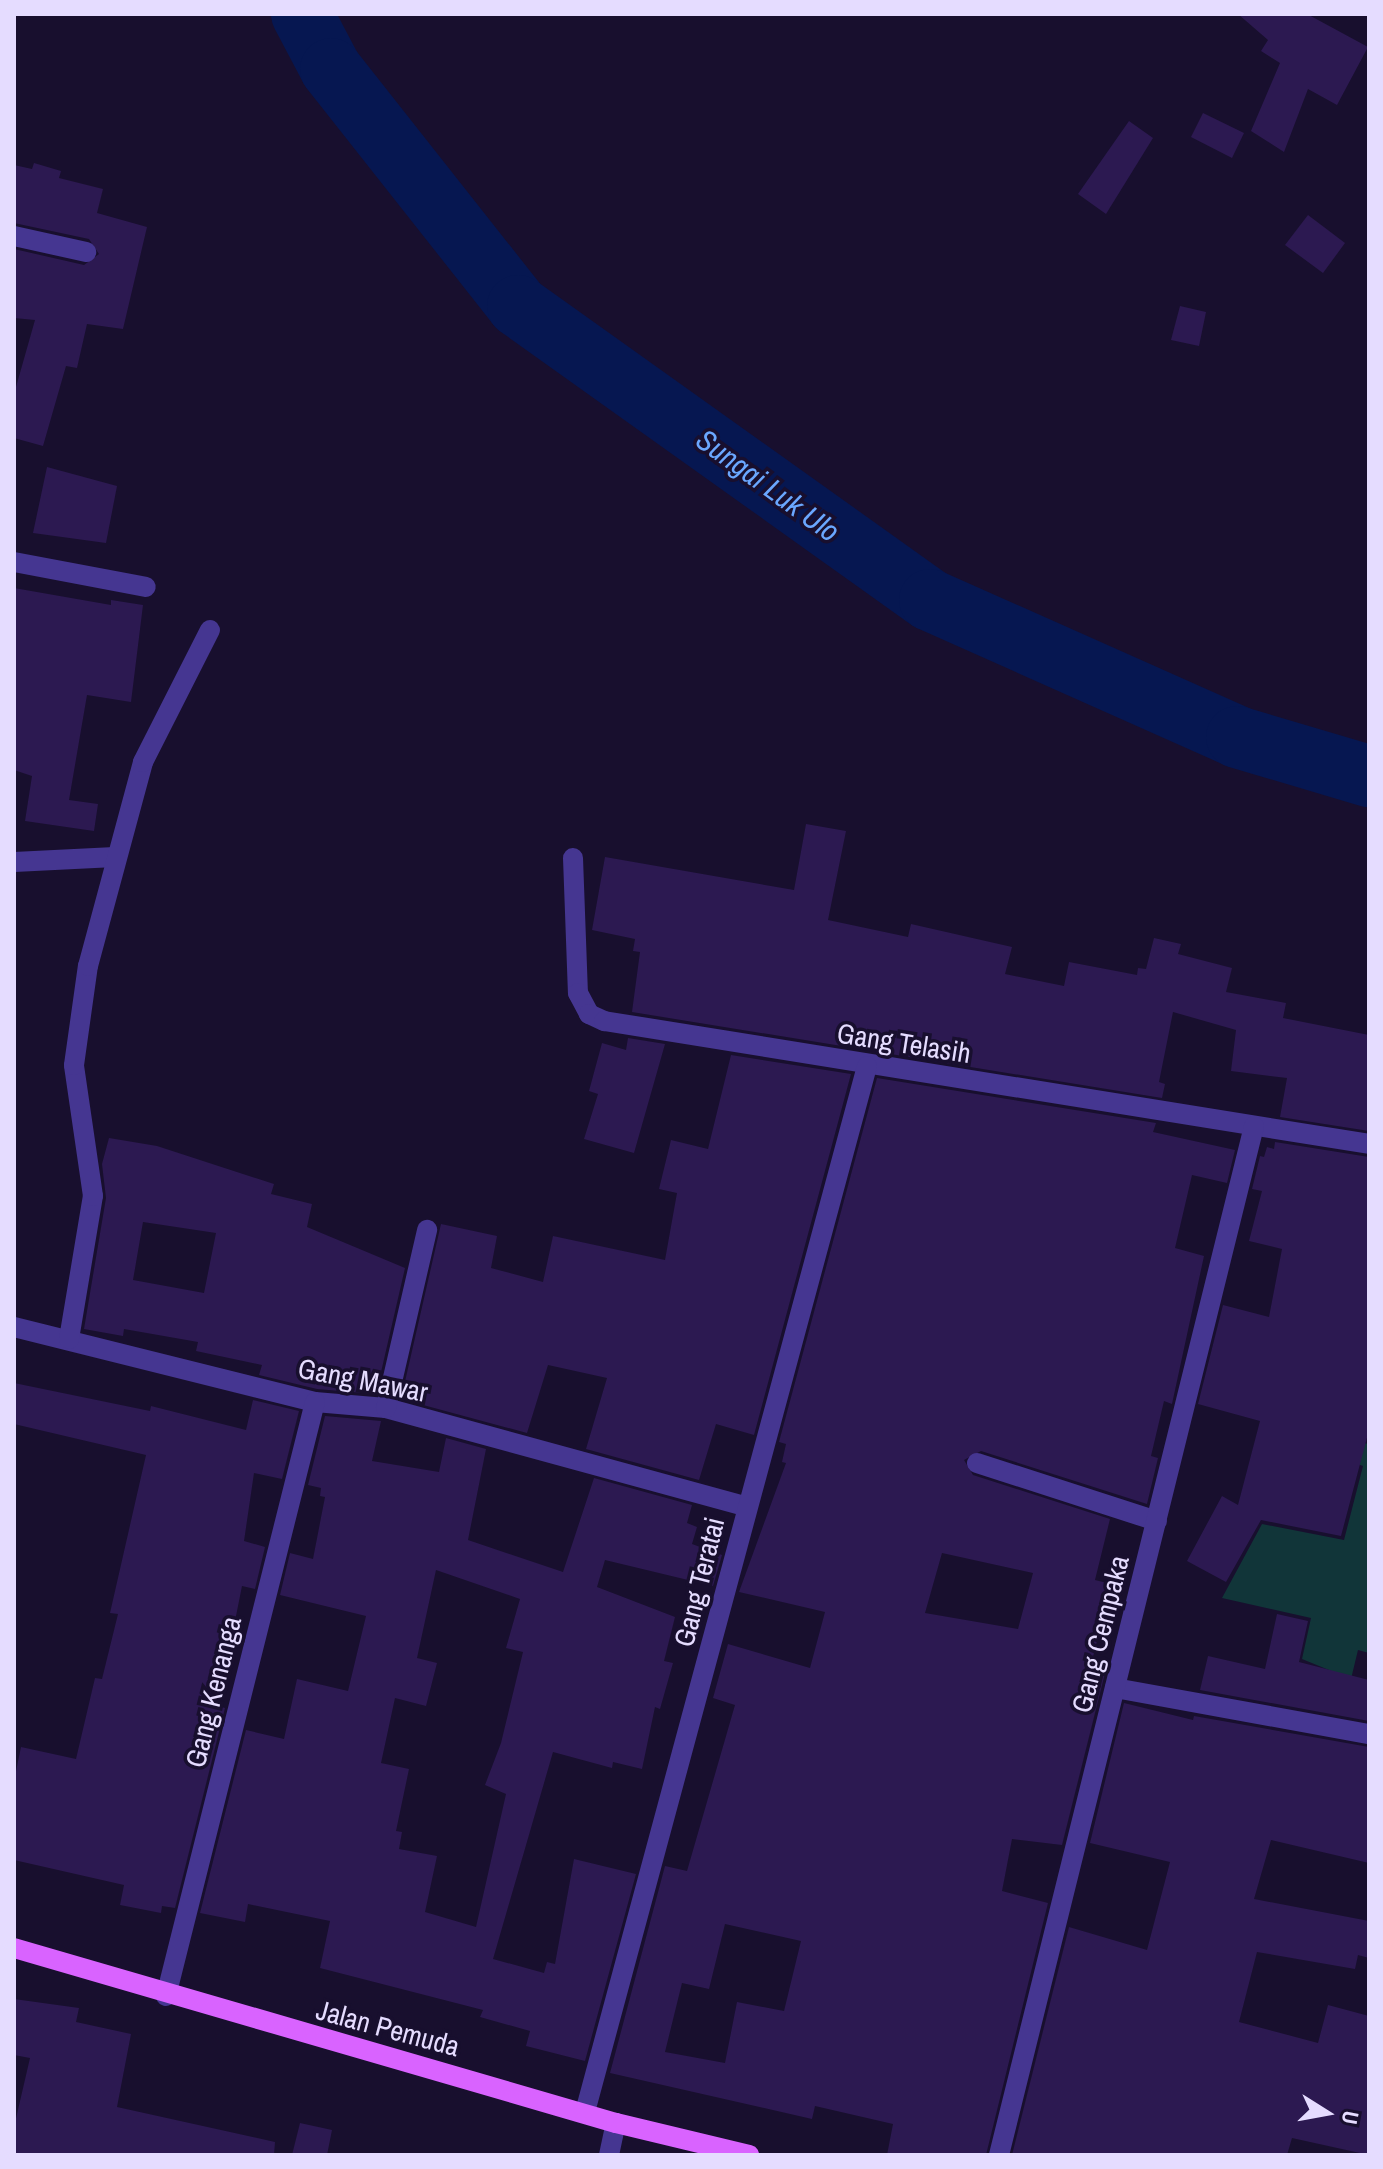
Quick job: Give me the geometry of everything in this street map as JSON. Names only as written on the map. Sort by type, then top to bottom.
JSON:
[{"type":"main road","name":"Jalan Pemuda","points":[[14,1948],[166,1996],[616,2123],[749,2155]]},
{"type":"street","points":[[14,236],[86,252]]},
{"type":"street","points":[[14,562],[146,587]]},
{"type":"street","points":[[69,1339],[93,1196],[74,1037],[115,857],[143,762],[210,630]]},
{"type":"street","points":[[14,862],[115,857]]},
{"type":"street","name":"Gang Telasih","points":[[573,858],[578,993],[589,1014],[604,1021],[867,1066],[1369,1144]]},
{"type":"street","name":"Gang Teratai","points":[[585,2112],[867,1066]]},
{"type":"street","name":"Gang Cempaka","points":[[999,2155],[1254,1126]]},
{"type":"street","points":[[386,1408],[427,1230]]},
{"type":"street","name":"Gang Mawar","points":[[14,1327],[315,1402],[386,1408],[747,1507]]},
{"type":"street","name":"Gang Kenanga","points":[[166,1996],[315,1402]]},
{"type":"street","points":[[977,1463],[1157,1521]]},
{"type":"street","points":[[1115,1688],[1369,1734]]},
{"type":"street","points":[[609,2155],[616,2123]]},
{"type":"green space","points":[[1357,1442],[1369,1444],[1369,1653],[1358,1650],[1351,1679],[1302,1659],[1311,1618],[1222,1598],[1262,1524],[1344,1540],[1363,1466],[1352,1462]]},
{"type":"building","points":[[1238,14],[1307,14],[1368,47],[1337,105],[1308,89],[1284,152],[1251,131],[1280,63],[1261,51],[1268,40]]},
{"type":"building","points":[[1203,113],[1244,133],[1232,158],[1191,137]]},
{"type":"building","points":[[1129,121],[1153,138],[1106,214],[1078,194]]},
{"type":"building","points":[[34,163],[61,171],[59,178],[103,189],[97,213],[147,227],[123,329],[87,324],[77,368],[66,366],[43,446],[14,438],[14,394],[35,320],[14,318],[14,249],[84,265],[99,254],[89,239],[14,223],[14,165],[32,169]]},
{"type":"building","points":[[1308,215],[1345,243],[1323,273],[1285,245]]},
{"type":"building","points":[[1180,306],[1206,312],[1199,346],[1171,340]]},
{"type":"building","points":[[47,467],[117,486],[106,543],[33,533]]},
{"type":"building","points":[[14,588],[111,605],[111,600],[143,605],[131,702],[87,695],[69,800],[98,804],[94,831],[25,821],[32,776],[14,770]]},
{"type":"building","points":[[806,824],[846,831],[828,920],[908,937],[911,924],[1012,947],[1005,974],[1064,986],[1069,962],[1137,975],[1138,968],[1146,969],[1154,938],[1181,944],[1178,954],[1232,968],[1226,992],[1286,1003],[1283,1018],[1369,1035],[1369,1131],[1280,1117],[1287,1078],[1231,1071],[1236,1030],[1173,1012],[1159,1082],[1165,1084],[1162,1098],[632,1012],[640,952],[633,951],[635,939],[592,930],[605,857],[794,890]]},
{"type":"building","points":[[628,1038],[665,1044],[634,1153],[584,1139],[598,1094],[589,1091],[602,1043],[626,1050]]},
{"type":"building","points":[[731,1055],[851,1074],[754,1435],[716,1424],[699,1480],[586,1449],[607,1378],[548,1365],[527,1433],[401,1399],[441,1224],[497,1236],[491,1268],[543,1282],[553,1236],[665,1260],[677,1193],[659,1189],[671,1140],[708,1149]]},
{"type":"building","points":[[877,1078],[1156,1123],[1153,1132],[1235,1150],[1227,1183],[1192,1175],[1175,1248],[1204,1256],[1172,1404],[1164,1401],[1151,1456],[1158,1458],[1147,1504],[981,1451],[964,1460],[973,1475],[1110,1519],[1095,1580],[1111,1584],[1093,1657],[1108,1661],[1062,1845],[1012,1839],[1002,1891],[1048,1903],[986,2155],[887,2155],[893,2124],[815,2106],[812,2119],[610,2073],[665,1866],[687,1871],[735,1705],[713,1698],[728,1644],[810,1668],[825,1612],[739,1592],[786,1463],[782,1462],[786,1444],[779,1442]],"holes":[[[942,1553],[1033,1573],[1018,1629],[925,1613]],[[725,1924],[801,1941],[784,2011],[737,2002],[725,2063],[665,2052],[682,1983],[709,1989]]]},
{"type":"building","points":[[109,1138],[157,1146],[274,1184],[271,1194],[312,1204],[307,1227],[405,1268],[376,1394],[317,1389],[259,1375],[262,1365],[196,1351],[198,1342],[124,1329],[123,1336],[84,1329],[106,1198],[102,1164]],"holes":[[[143,1222],[216,1233],[204,1293],[133,1280]]]},
{"type":"building","points":[[1275,1142],[1369,1157],[1369,1430],[1341,1536],[1261,1520],[1226,1582],[1187,1561],[1222,1496],[1238,1505],[1260,1421],[1198,1404],[1223,1305],[1269,1317],[1282,1249],[1249,1241],[1262,1191],[1252,1189],[1260,1156],[1264,1157],[1267,1147],[1274,1149]]},
{"type":"building","points":[[14,1383],[150,1411],[151,1406],[246,1430],[253,1400],[299,1411],[282,1479],[254,1473],[244,1541],[265,1547],[255,1589],[242,1586],[218,1706],[225,1708],[175,1908],[162,1906],[161,1913],[120,1905],[124,1885],[14,1860],[14,1781],[21,1747],[76,1759],[95,1678],[102,1679],[118,1614],[110,1613],[146,1455],[14,1424]]},
{"type":"building","points":[[325,1416],[381,1421],[372,1461],[439,1472],[446,1438],[486,1449],[468,1540],[563,1572],[594,1478],[692,1505],[687,1523],[697,1527],[692,1544],[722,1555],[713,1586],[605,1560],[597,1587],[675,1617],[664,1661],[673,1663],[660,1709],[655,1707],[642,1769],[613,1762],[612,1768],[553,1752],[493,1959],[544,1973],[547,1962],[555,1964],[574,1859],[636,1874],[585,2061],[526,2046],[530,2031],[480,2017],[483,2010],[320,1968],[330,1921],[248,1904],[245,1922],[200,1913],[246,1730],[284,1739],[297,1679],[348,1691],[366,1616],[280,1595],[290,1553],[313,1559],[325,1497],[320,1496],[321,1488],[308,1485]],"holes":[[[436,1570],[520,1599],[506,1648],[523,1652],[501,1743],[485,1785],[506,1794],[476,1927],[425,1912],[437,1856],[399,1849],[402,1832],[396,1831],[409,1769],[381,1763],[395,1698],[426,1706],[437,1663],[417,1658]]]},
{"type":"building","points":[[1277,1614],[1308,1621],[1299,1662],[1369,1680],[1369,1721],[1200,1690],[1208,1656],[1265,1669]]},
{"type":"building","points":[[1124,1703],[1193,1720],[1194,1716],[1369,1747],[1369,1863],[1271,1840],[1254,1899],[1369,1921],[1369,1958],[1358,1955],[1355,1969],[1257,1952],[1239,2022],[1318,2043],[1328,2005],[1369,2016],[1369,2155],[1292,2138],[1287,2155],[1012,2155],[1069,1927],[1147,1950],[1170,1862],[1090,1843]]},
{"type":"building","points":[[14,1999],[79,2008],[76,2022],[131,2034],[117,2107],[275,2142],[274,2155],[14,2155],[14,2127],[30,2058],[14,2055]]},
{"type":"building","points":[[300,2123],[332,2130],[327,2155],[292,2155]]},
{"type":"waterway","name":"Sungai Luk Ulo","points":[[302,14],[331,69],[518,306],[930,600],[1237,737],[1369,776]]}]
